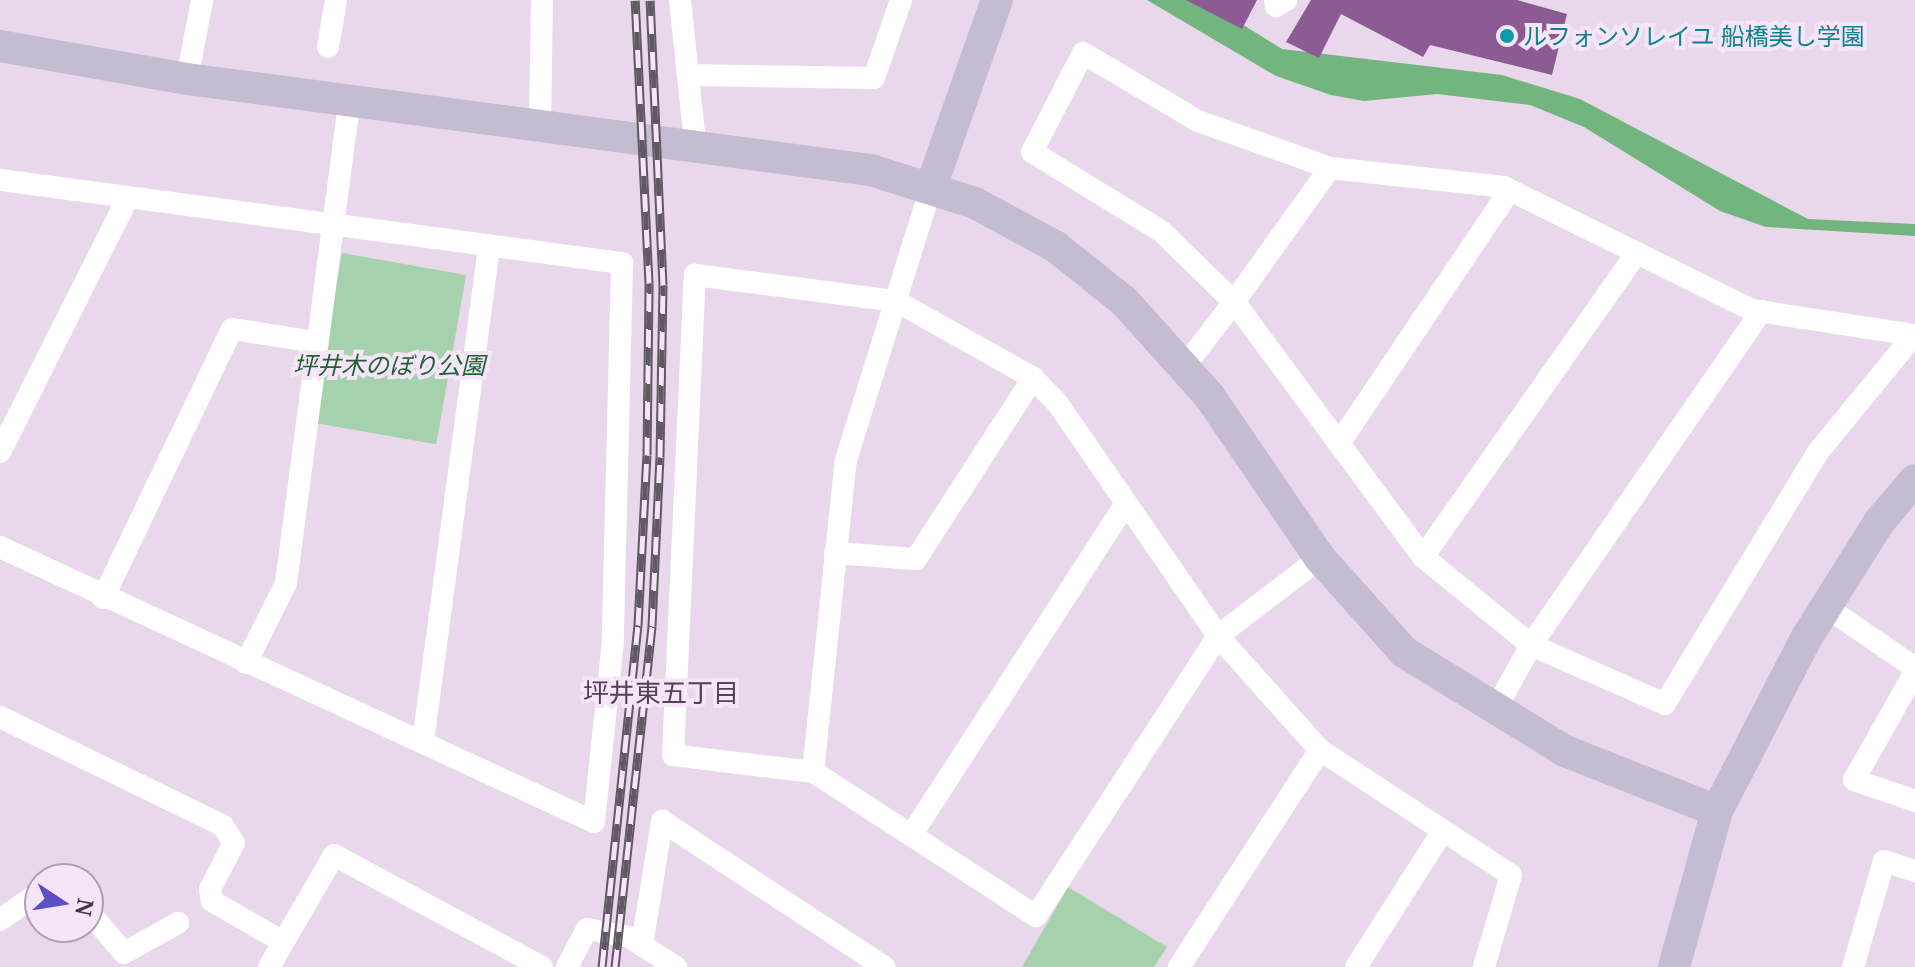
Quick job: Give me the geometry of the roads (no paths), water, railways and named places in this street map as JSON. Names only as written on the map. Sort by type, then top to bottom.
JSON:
[{"type":"street","points":[[187,79],[202,0]]},
{"type":"street","points":[[328,47],[336,0]]},
{"type":"street","points":[[540,122],[542,0]]},
{"type":"street","points":[[680,0],[695,143]]},
{"type":"street","points":[[689,75],[874,78],[901,0]]},
{"type":"street","points":[[813,772],[846,460],[931,187],[997,0]]},
{"type":"street","points":[[1275,0],[1276,6],[1286,0]]},
{"type":"street","points":[[0,46],[187,79],[540,122],[871,170],[975,203],[1088,270],[1184,367],[1320,558],[1404,652],[1494,712],[1565,751],[1717,811]]},
{"type":"street","points":[[1083,53],[1198,121],[1330,168],[1510,190],[1761,311],[1914,335],[1818,452],[1665,704],[1531,645],[1423,557],[1234,302],[1161,231],[1032,152],[1083,53]]},
{"type":"street","points":[[246,663],[286,583],[315,342],[350,99]]},
{"type":"street","points":[[1184,367],[1330,168]]},
{"type":"street","points":[[0,180],[332,223],[489,250],[622,263],[613,641],[594,822],[103,598],[0,547]]},
{"type":"street","points":[[1340,442],[1510,190]]},
{"type":"street","points":[[0,452],[128,198]]},
{"type":"street","points":[[423,742],[489,250]]},
{"type":"street","points":[[1423,557],[1637,253]]},
{"type":"street","points":[[1320,558],[1218,636],[1036,916],[813,772],[673,755],[695,275],[896,301],[1033,378],[1218,636],[1320,750],[1511,875],[1484,967]]},
{"type":"street","points":[[1494,712],[1531,645],[1761,311]]},
{"type":"street","points":[[103,598],[232,329],[315,342]]},
{"type":"street","points":[[835,553],[916,559],[1033,378]]},
{"type":"street","points":[[1674,967],[1717,811],[1826,607],[1915,480]]},
{"type":"street","points":[[912,834],[1125,505]]},
{"type":"street","points":[[1826,607],[1915,670],[1854,780],[1915,801]]},
{"type":"street","points":[[0,717],[223,826],[234,843],[210,889],[212,901],[283,942]]},
{"type":"street","points":[[1179,967],[1320,750]]},
{"type":"street","points":[[642,945],[662,821],[870,963]]},
{"type":"street","points":[[1356,967],[1442,832]]},
{"type":"street","points":[[269,967],[334,855],[542,967]]},
{"type":"street","points":[[1853,967],[1884,861],[1915,871]]},
{"type":"street","points":[[0,920],[24,903]]},
{"type":"street","points":[[104,930],[124,953],[178,923]]},
{"type":"street","points":[[567,967],[587,929],[642,945],[676,967]]},
{"type":"railway","points":[[602,967],[638,625],[647,455],[649,283],[635,0]]},
{"type":"railway","points":[[615,967],[652,626],[660,457],[663,285],[650,0]]},
{"type":"place","name":"ルフォンソレイユ 船橋美し学園","points":[[1507,36]]},
{"type":"district","name":"坪井東五丁目","points":[[661,693]]},
{"type":"park label","name":"坪井木のぼり公園","points":[[389,365]]}]
